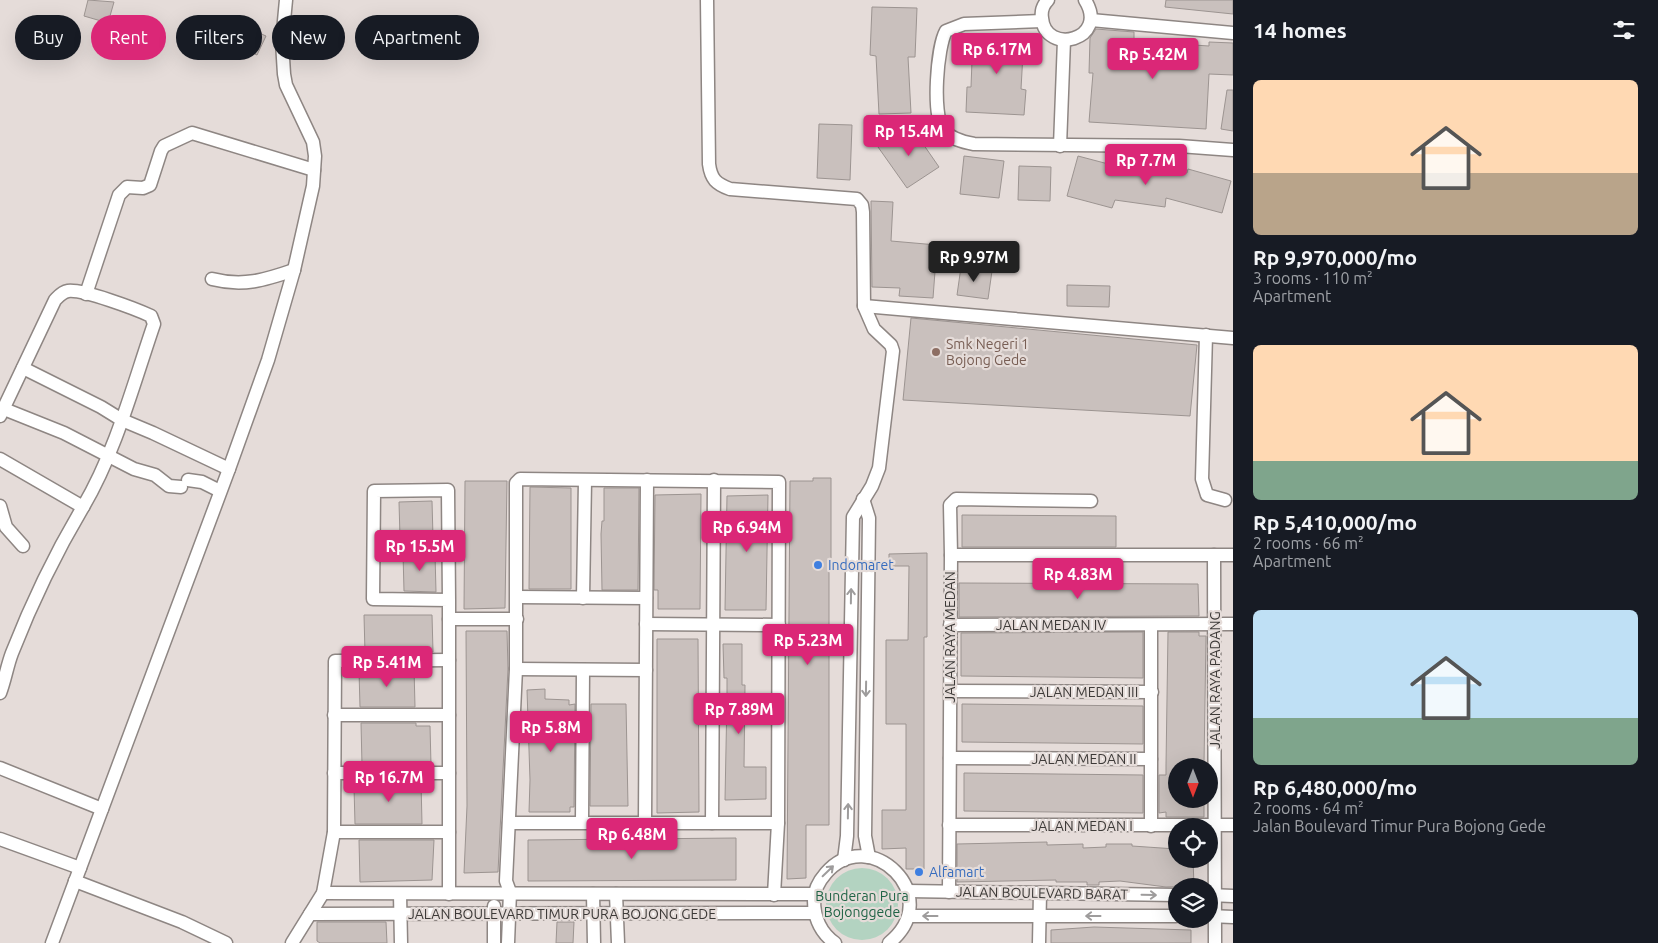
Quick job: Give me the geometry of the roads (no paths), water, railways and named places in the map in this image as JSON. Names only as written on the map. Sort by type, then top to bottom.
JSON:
[{"type":"street","points":[[52,943],[229,469],[268,360],[294,270],[313,186],[314,170],[313,142],[286,85],[284,74],[282,42],[286,0]]},
{"type":"street","points":[[707,0],[709,164],[711,176],[718,185],[730,189],[858,199],[862,205],[863,212],[864,306],[874,329],[891,345],[894,351],[879,468],[872,486],[853,517],[847,836],[844,860]]},
{"type":"street","points":[[1048,0],[1042,12],[1042,21],[1050,34],[1064,40],[1073,40],[1082,36],[1091,20],[1090,10],[1085,0]]},
{"type":"street","points":[[1091,20],[1233,33]]},
{"type":"street","points":[[1042,21],[964,24],[946,31],[940,51],[937,109],[939,122],[944,131],[961,141],[974,144],[1186,146],[1233,150]]},
{"type":"street","points":[[1060,146],[1064,40]]},
{"type":"street","points":[[86,294],[119,195],[127,187],[143,188],[150,185],[161,151],[170,142],[192,134],[314,170]]},
{"type":"street","points":[[212,279],[237,284],[249,284],[294,270]]},
{"type":"street","points":[[0,693],[11,656],[54,556],[84,507],[108,455],[122,420],[154,324],[151,316],[140,311],[86,294],[70,291],[62,293],[55,300],[2,412],[64,433],[108,455],[134,469],[155,476],[169,486],[202,482],[220,491]]},
{"type":"street","points":[[864,306],[1233,338]]},
{"type":"street","points":[[1206,335],[1202,479],[1207,495],[1225,500]]},
{"type":"street","points":[[22,368],[101,407],[122,420],[229,469]]},
{"type":"street","points":[[0,459],[84,507]]},
{"type":"street","points":[[645,822],[647,480]]},
{"type":"street","points":[[712,823],[714,480]]},
{"type":"street","points":[[508,943],[509,823],[517,619],[517,481],[714,480],[779,482],[778,823],[774,895]]},
{"type":"street","points":[[584,598],[585,481]]},
{"type":"street","points":[[450,600],[376,600],[372,596],[374,491],[445,489],[450,493],[450,545],[450,600],[450,894]]},
{"type":"street","points":[[863,499],[869,518],[865,836],[869,857]]},
{"type":"street","points":[[951,555],[950,505],[956,499],[1091,501]]},
{"type":"street","points":[[0,506],[6,527],[22,546]]},
{"type":"street","points":[[374,545],[450,545]]},
{"type":"street","name":"JALAN RAYA MEDAN","points":[[949,892],[951,555],[1233,555]]},
{"type":"street","name":"JALAN RAYA PADANG","points":[[1214,555],[1215,818]]},
{"type":"street","points":[[517,597],[646,598]]},
{"type":"street","points":[[450,619],[517,619]]},
{"type":"street","points":[[646,624],[779,625]]},
{"type":"street","name":"JALAN MEDAN IV","points":[[950,625],[1151,626],[1233,624]]},
{"type":"street","points":[[1151,626],[1152,692]]},
{"type":"street","points":[[292,943],[323,893],[334,832],[335,661],[450,660]]},
{"type":"street","points":[[516,669],[646,670]]},
{"type":"street","points":[[582,822],[583,670]]},
{"type":"street","name":"JALAN MEDAN III","points":[[950,691],[1152,692],[1151,759]]},
{"type":"street","points":[[334,715],[450,715]]},
{"type":"street","name":"JALAN MEDAN II","points":[[950,758],[1151,759],[1151,826]]},
{"type":"street","points":[[0,768],[102,809]]},
{"type":"street","points":[[334,773],[450,774]]},
{"type":"street","points":[[509,823],[778,823]]},
{"type":"street","name":"JALAN MEDAN I","points":[[949,825],[1168,826]]},
{"type":"street","name":"JALAN MEDAN I","points":[[1218,825],[1233,825]]},
{"type":"street","points":[[334,832],[450,832]]},
{"type":"street","points":[[0,839],[80,868]]},
{"type":"street","points":[[835,943],[825,936],[814,913],[814,894],[820,880],[830,868],[856,856],[882,861],[894,869],[903,879],[908,891],[909,916],[900,934],[889,943]]},
{"type":"street","points":[[75,881],[182,922],[226,943]]},
{"type":"street","name":"JALAN BOULEVARD TIMUR PURA BOJONG GEDE","points":[[323,893],[494,895],[508,886],[593,894],[814,894]]},
{"type":"street","name":"JALAN BOULEVARD BARAT","points":[[908,891],[1168,895]]},
{"type":"street","points":[[1039,943],[1040,893]]},
{"type":"street","points":[[400,894],[402,943]]},
{"type":"street","points":[[593,894],[594,943]]},
{"type":"street","points":[[616,894],[618,943]]},
{"type":"street","points":[[494,895],[494,943]]},
{"type":"street","points":[[1218,895],[1233,896]]},
{"type":"street","name":"JALAN BOULEVARD TIMUR PURA BOJONG GEDE","points":[[310,914],[814,913]]},
{"type":"street","name":"JALAN BOULEVARD BARAT","points":[[909,916],[1168,916]]},
{"type":"street","points":[[1218,916],[1233,917]]},
{"type":"street","name":"JALAN RAYA PADANG","points":[[1213,928],[1215,943]]},
{"type":"place","name":"Smk Negeri 1 Bojong Gede","points":[[936,352]]},
{"type":"place","name":"Indomaret","points":[[818,565]]},
{"type":"place","name":"Alfamart","points":[[919,872]]},
{"type":"park label","name":"Bunderan Pura Bojonggede","points":[[862,904]]}]
